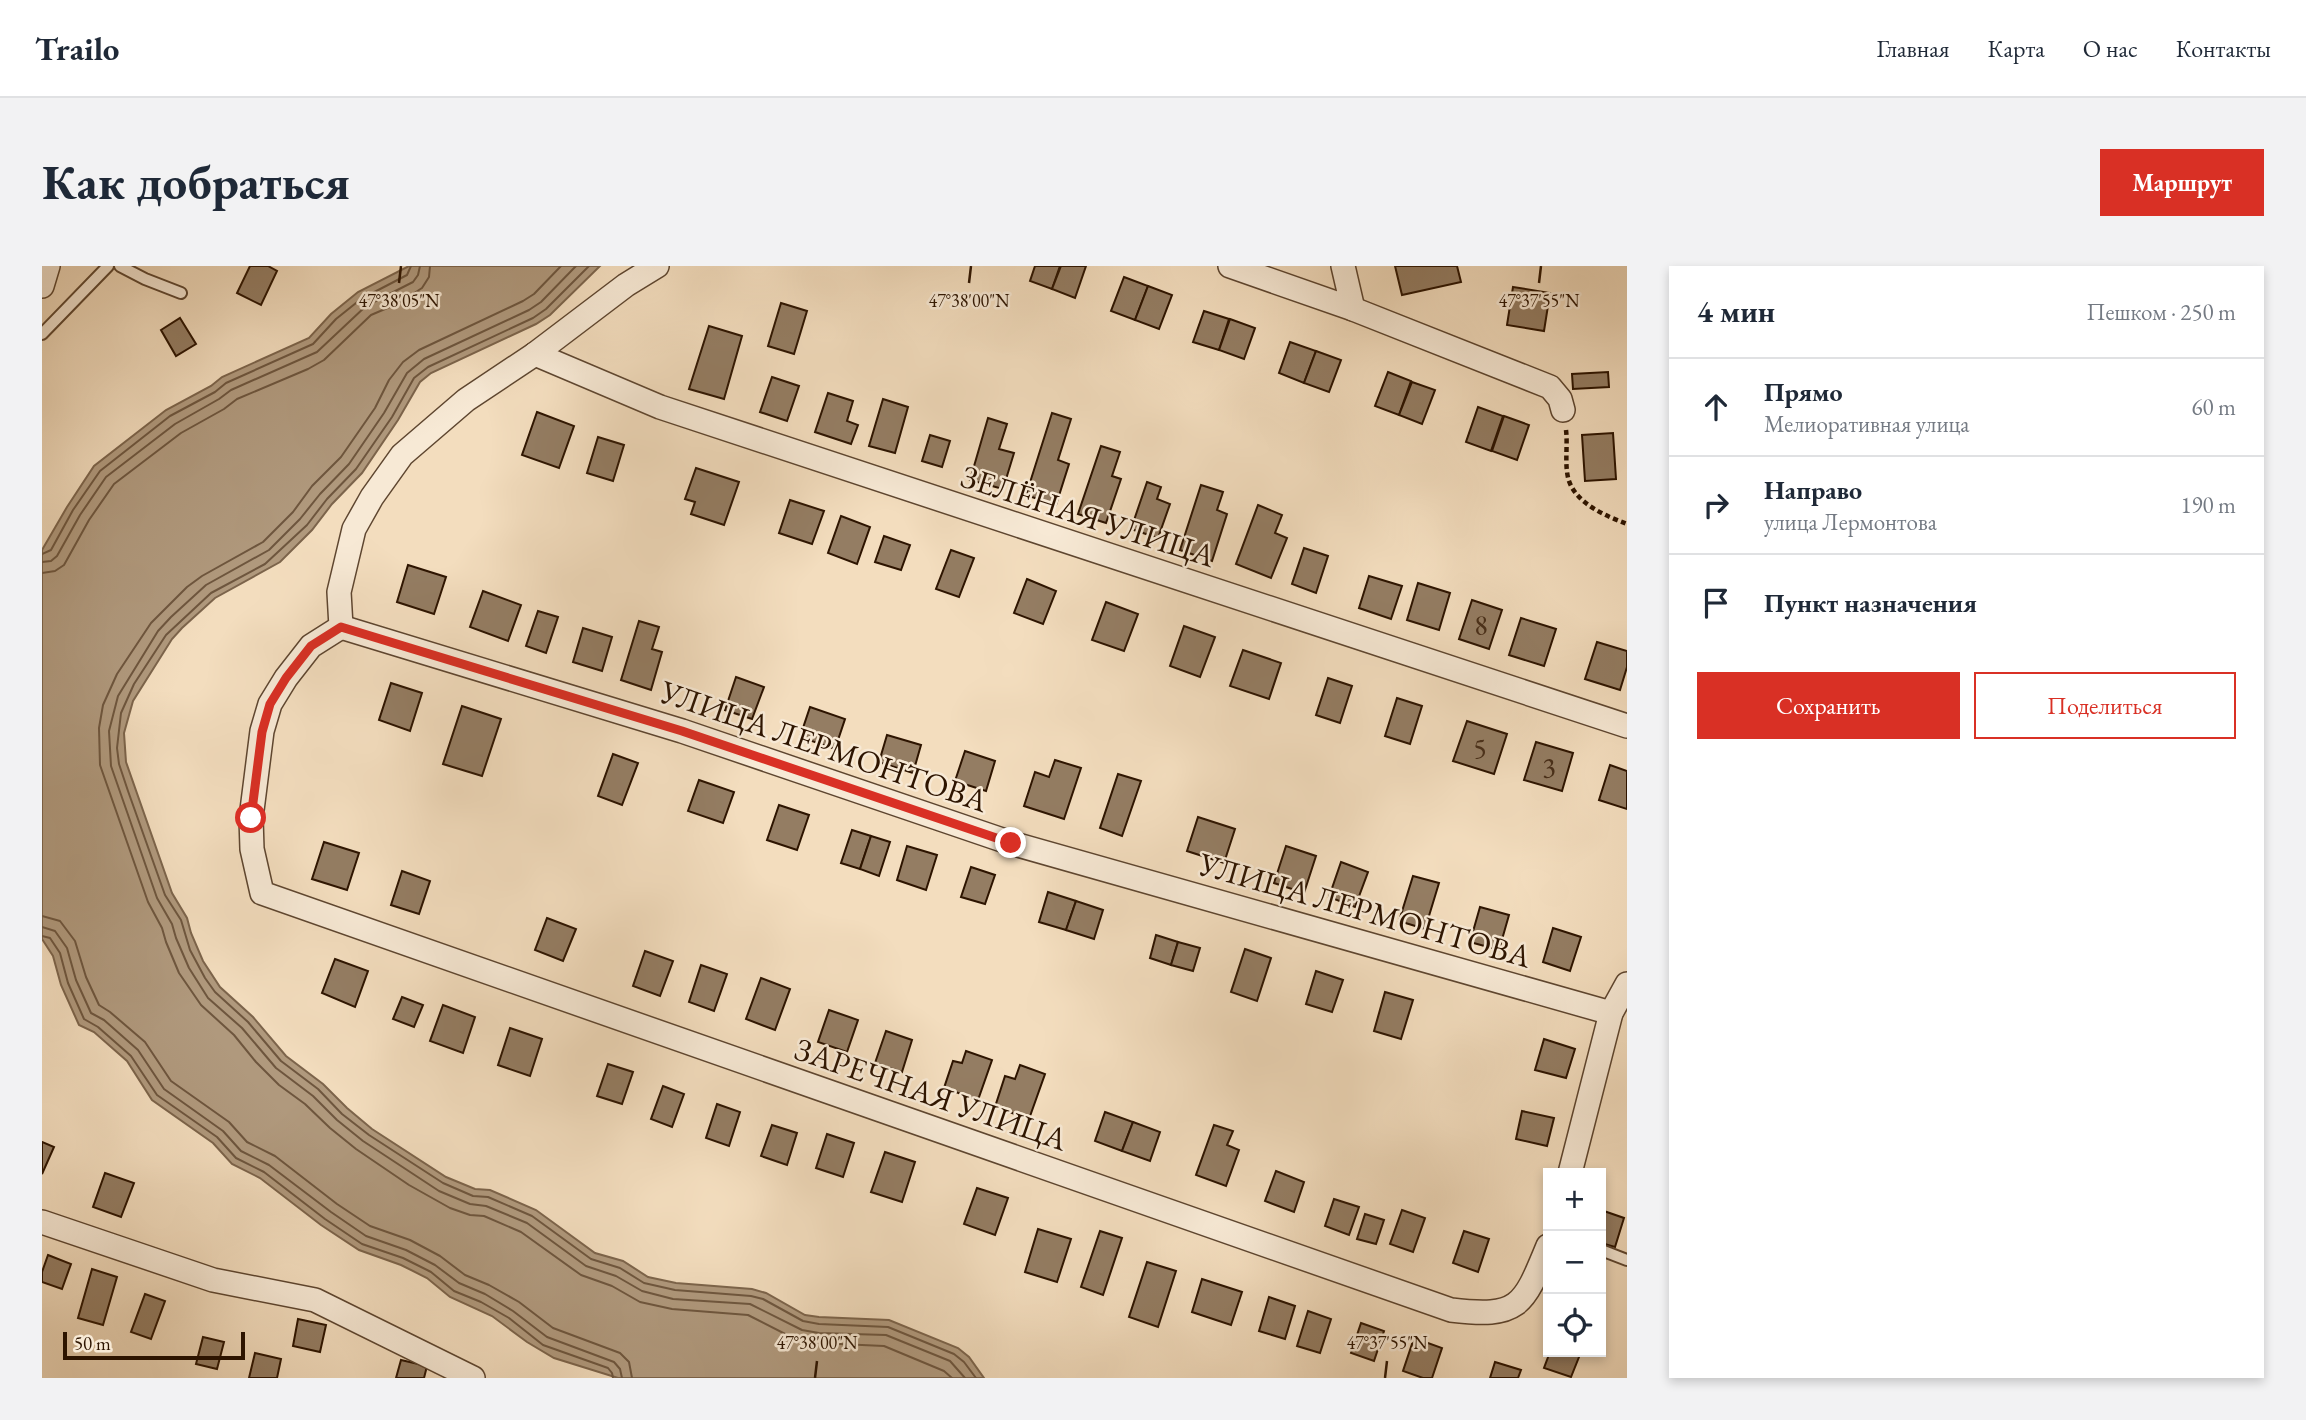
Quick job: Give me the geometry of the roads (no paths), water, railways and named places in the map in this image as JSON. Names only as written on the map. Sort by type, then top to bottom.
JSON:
[{"type":"street","points":[[42,286],[48,266]]},
{"type":"street","points":[[341,627],[340,592],[355,528],[402,455],[466,400],[534,354],[626,285],[657,266]]},
{"type":"street","points":[[1230,266],[1353,309],[1549,387],[1560,399],[1563,410]]},
{"type":"street","points":[[1343,266],[1353,309]]},
{"type":"street","name":"ЗЕЛЁНАЯ УЛИЦА","points":[[534,354],[660,407],[1627,726]]},
{"type":"street","name":"ЗАРЕЧНАЯ УЛИЦА","points":[[341,627],[311,646],[270,704],[262,732],[251,818],[252,849],[262,893],[1451,1310],[1486,1314],[1514,1308],[1533,1282],[1543,1258]]},
{"type":"street","name":"УЛИЦА ЛЕРМОНТОВА","points":[[341,627],[682,731],[1011,843],[1611,1013]]},
{"type":"street","points":[[1571,1168],[1611,1013],[1627,984]]},
{"type":"street","points":[[42,1222],[213,1280],[315,1300],[473,1378]]},
{"type":"lane","points":[[42,334],[108,266]]},
{"type":"lane","points":[[120,266],[181,293]]},
{"type":"lane","points":[[1606,1252],[1627,1260]]},
{"type":"water","points":[[409,266],[600,266],[550,315],[431,373],[420,382],[362,473],[332,504],[312,530],[280,562],[215,598],[182,628],[172,639],[133,701],[124,733],[126,762],[172,893],[187,918],[203,961],[220,987],[253,1017],[286,1056],[323,1084],[372,1129],[446,1177],[475,1189],[490,1190],[536,1210],[595,1253],[623,1261],[648,1277],[676,1283],[752,1289],[766,1293],[805,1315],[889,1320],[958,1348],[969,1357],[984,1378],[618,1378],[554,1358],[492,1316],[450,1297],[427,1278],[401,1265],[359,1250],[321,1225],[260,1178],[232,1164],[213,1143],[152,1100],[127,1061],[94,1032],[79,1025],[61,985],[53,956],[42,939],[42,550],[94,466],[166,410],[211,386],[222,377],[309,338],[331,314],[358,292]]}]
